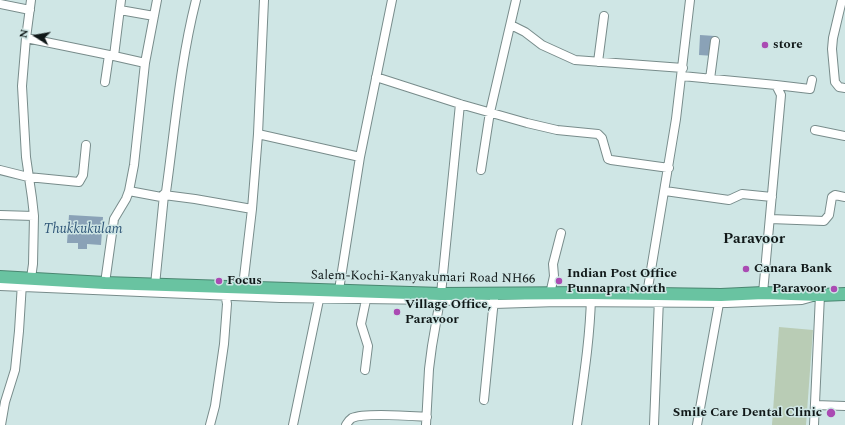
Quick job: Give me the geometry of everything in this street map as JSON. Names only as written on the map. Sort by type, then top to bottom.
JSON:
[{"type":"highway","name":"Salem-Kochi-Kanyakumari Road NH66","points":[[0,277],[25,281],[155,285],[225,292],[243,286],[320,294],[339,290],[367,295],[494,299],[550,294],[591,298],[655,297],[720,299],[763,293],[820,295],[845,294]]},
{"type":"street","points":[[1,425],[5,402],[14,370],[25,281],[33,264],[34,216],[24,137],[22,86],[26,38],[32,0]]},
{"type":"street","points":[[105,82],[121,0]]},
{"type":"street","points":[[105,283],[114,219],[129,191],[134,165],[145,62],[157,0]]},
{"type":"street","points":[[155,285],[164,195],[166,192],[187,43],[196,0]]},
{"type":"street","points":[[243,286],[252,209],[258,134],[264,0]]},
{"type":"street","points":[[339,290],[360,157],[392,0]]},
{"type":"street","points":[[481,170],[490,112],[516,0]]},
{"type":"street","points":[[654,425],[655,297],[665,191],[683,72],[690,0]]},
{"type":"street","points":[[842,0],[833,38],[832,49],[835,82],[839,87],[845,88]]},
{"type":"street","points":[[0,4],[30,10]]},
{"type":"street","points":[[120,10],[154,16]]},
{"type":"street","points":[[598,62],[604,16]]},
{"type":"street","points":[[511,25],[525,32],[542,45],[575,60],[683,72],[710,79],[810,89],[812,80]]},
{"type":"street","points":[[26,38],[145,62]]},
{"type":"street","points":[[710,79],[715,41]]},
{"type":"street","points":[[376,77],[460,104],[527,123],[557,130],[598,134],[602,138],[608,159],[669,168]]},
{"type":"street","points":[[763,293],[781,95],[776,86]]},
{"type":"street","points":[[346,425],[348,421],[360,416],[397,415],[427,421],[429,369],[441,297],[460,104]]},
{"type":"street","points":[[815,130],[845,136]]},
{"type":"street","points":[[258,134],[360,157]]},
{"type":"street","points":[[0,170],[28,177],[78,182],[83,175],[86,145]]},
{"type":"street","points":[[129,191],[161,197],[164,195],[195,199],[252,209]]},
{"type":"street","points":[[665,191],[730,200],[742,194],[772,197]]},
{"type":"street","points":[[770,219],[824,221],[829,215],[831,199],[833,196],[845,197]]},
{"type":"street","points":[[0,216],[34,216]]},
{"type":"street","points":[[550,294],[554,276],[553,264],[561,233]]},
{"type":"street","points":[[0,286],[25,281],[225,292],[367,295],[361,324],[368,346],[365,370]]},
{"type":"street","points":[[210,425],[215,406],[224,344],[227,304],[225,292]]},
{"type":"street","points":[[293,425],[320,294]]},
{"type":"street","points":[[697,425],[720,299],[802,300],[820,295],[814,425]]},
{"type":"street","points":[[484,400],[494,299],[591,298],[585,366],[577,425]]},
{"type":"street","points":[[815,405],[845,406]]},
{"type":"green space","points":[[779,327],[813,330],[806,425],[772,425]]},
{"type":"water","points":[[700,35],[715,36],[714,56],[699,55]]},
{"type":"water","name":"Thukkukulam","points":[[69,215],[103,217],[101,245],[87,244],[87,249],[78,249],[78,243],[67,243]]},
{"type":"place","name":"store","points":[[765,45]]},
{"type":"place","name":"Canara Bank","points":[[746,269]]},
{"type":"place","name":"Focus","points":[[219,281]]},
{"type":"place","name":"Indian Post Office Punnapra North","points":[[559,281]]},
{"type":"place","name":"Paravoor","points":[[834,289]]},
{"type":"place","name":"Village Office, Paravoor","points":[[397,312]]},
{"type":"place","name":"Smile Care Dental Clinic","points":[[831,413]]},
{"type":"district","name":"Paravoor","points":[[754,240]]}]
